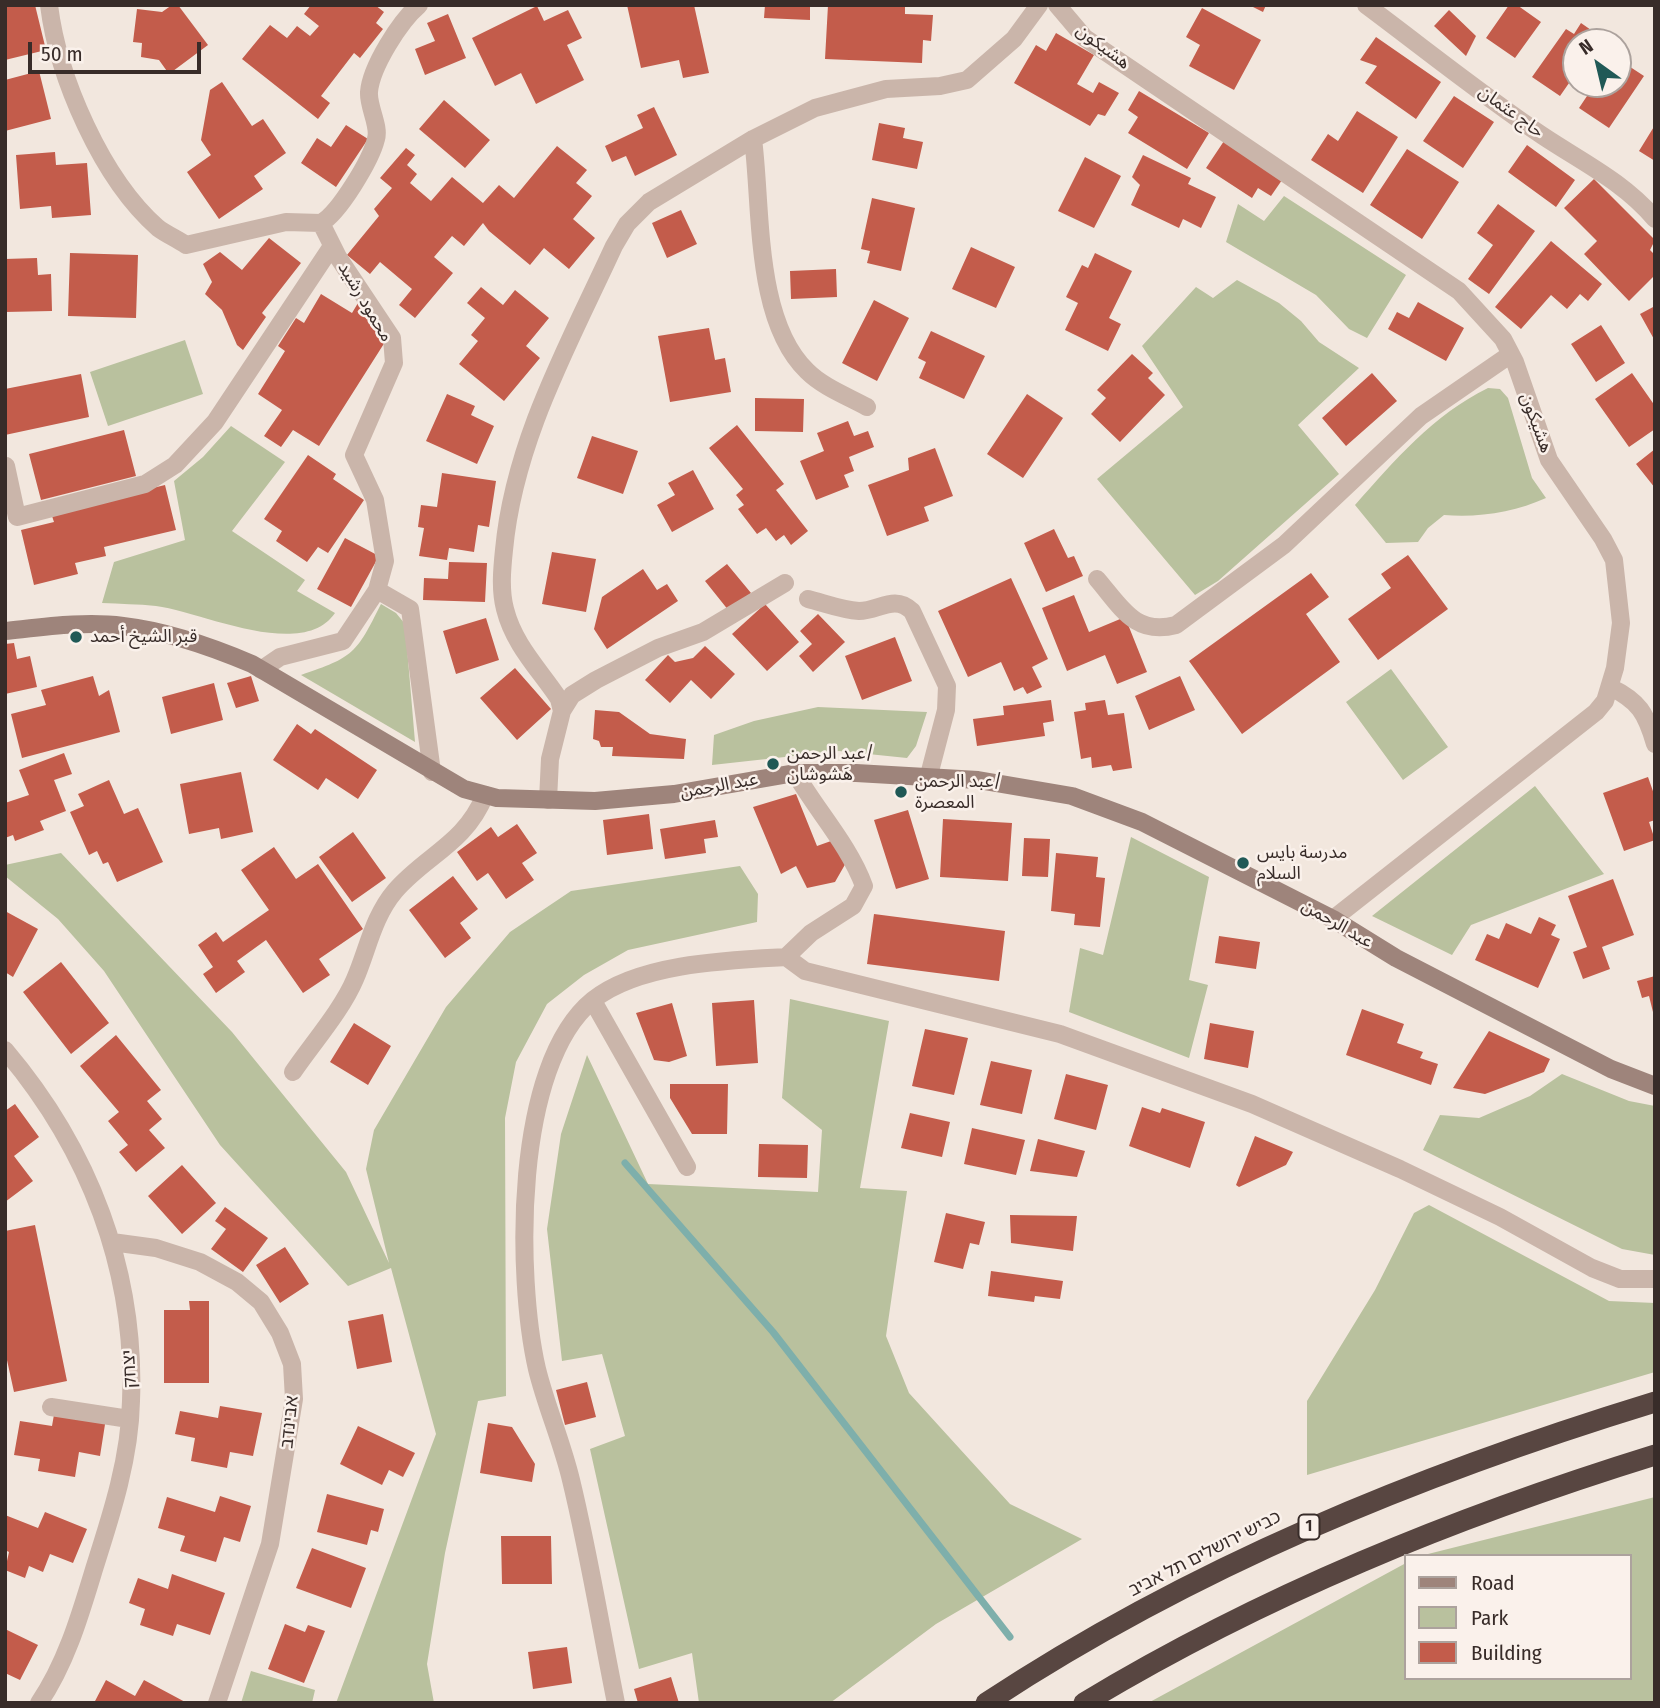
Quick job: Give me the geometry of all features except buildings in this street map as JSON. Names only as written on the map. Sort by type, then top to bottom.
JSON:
[{"type":"highway","name":"כביש ירושלים תל אביב","points":[[986,1703],[1106,1630],[1209,1575],[1316,1524],[1426,1478],[1542,1436],[1655,1402]]},
{"type":"highway","points":[[1084,1703],[1232,1620],[1336,1571],[1457,1521],[1558,1485],[1655,1455]]},
{"type":"street","points":[[49,5],[65,72],[102,157],[159,228],[186,245],[286,222],[321,223],[332,216],[371,153],[377,136],[369,91],[379,63],[406,16],[419,5]]},
{"type":"street","points":[[562,711],[559,699],[513,634],[504,607],[502,563],[507,512],[517,470],[548,391],[614,246],[627,224],[649,202],[753,139],[815,108],[848,97],[967,80],[1014,39],[1039,5]]},
{"type":"street","name":"هشيكون","points":[[1057,5],[1085,38],[1459,291],[1503,339],[1511,354],[1549,460],[1603,538],[1614,560],[1621,624],[1605,701],[1596,712],[1333,919]]},
{"type":"street","name":"حاج عثمان","points":[[1366,5],[1544,137],[1626,190],[1655,219]]},
{"type":"street","points":[[753,139],[759,182],[760,232],[775,311],[787,344],[807,371],[867,407]]},
{"type":"street","name":"محمود رشيد","points":[[321,223],[332,246],[391,338],[394,363],[354,455],[375,500],[385,561],[377,590]]},
{"type":"street","points":[[6,466],[17,517],[145,484],[175,465],[215,422],[332,246]]},
{"type":"street","points":[[1097,579],[1131,618],[1146,627],[1160,629],[1176,625],[1284,545],[1421,416],[1511,354]]},
{"type":"street","points":[[548,800],[550,759],[562,711],[572,695],[658,648],[703,632],[785,583]]},
{"type":"street","points":[[261,670],[280,657],[343,640],[377,590],[410,609],[432,772]]},
{"type":"street","points":[[808,599],[861,611],[887,603],[904,604],[912,611],[947,686],[946,710],[929,775]]},
{"type":"street","name":"عبد الرحمن","points":[[5,631],[90,624],[125,626],[216,649],[261,670],[432,772],[464,789],[497,799],[635,799],[795,773],[929,775],[1040,790],[1101,805],[1142,822],[1333,919],[1395,958],[1575,1051],[1655,1086]]},
{"type":"street","points":[[1610,687],[1630,696],[1639,705],[1655,744]]},
{"type":"street","points":[[786,957],[811,933],[853,906],[864,886],[856,863],[816,810],[795,773]]},
{"type":"street","points":[[293,1072],[355,981],[369,937],[395,891],[456,841],[477,814],[485,795]]},
{"type":"street","points":[[617,1703],[571,1479],[537,1367],[524,1262],[527,1180],[538,1099],[570,1026],[593,1001],[623,982],[706,962],[786,957],[805,971],[1060,1034],[1252,1104],[1512,1223],[1592,1268],[1620,1279],[1655,1279]]},
{"type":"street","points":[[593,1001],[687,1167]]},
{"type":"street","name":"יצחק","points":[[5,1050],[54,1115],[85,1170],[112,1242],[119,1265],[127,1326],[131,1401],[122,1473],[98,1559],[77,1625],[39,1703]]},
{"type":"street","name":"אבינדב","points":[[112,1242],[167,1251],[200,1262],[237,1282],[261,1302],[280,1333],[292,1363],[294,1399],[270,1544],[217,1703]]},
{"type":"street","points":[[51,1407],[129,1419]]},
{"type":"green space","points":[[1284,196],[1406,275],[1367,338],[1349,329],[1316,295],[1226,242],[1238,204],[1264,221]]},
{"type":"green space","points":[[1237,280],[1279,303],[1301,321],[1319,342],[1359,368],[1298,425],[1339,474],[1218,581],[1195,595],[1097,479],[1183,407],[1142,346],[1196,287],[1213,298]]},
{"type":"green space","points":[[185,340],[203,394],[108,426],[90,372]]},
{"type":"green space","points":[[1488,388],[1500,389],[1508,398],[1532,478],[1546,498],[1496,513],[1444,515],[1428,528],[1418,542],[1386,543],[1355,505],[1400,455],[1432,425]]},
{"type":"green space","points":[[231,426],[285,462],[232,531],[305,580],[297,591],[335,613],[320,627],[300,633],[276,633],[250,630],[156,606],[102,603],[114,562],[185,540],[174,481],[203,457]]},
{"type":"green space","points":[[381,604],[396,613],[405,624],[415,742],[301,675],[352,652]]},
{"type":"green space","points":[[1391,669],[1448,747],[1403,780],[1346,702]]},
{"type":"green space","points":[[818,707],[927,712],[916,746],[907,758],[839,751],[712,765],[714,735],[754,721]]},
{"type":"green space","points":[[1535,786],[1604,874],[1471,925],[1452,955],[1372,916]]},
{"type":"green space","points":[[1131,837],[1209,877],[1189,980],[1208,985],[1189,1058],[1069,1012],[1080,948],[1103,955]]},
{"type":"green space","points":[[61,853],[232,1032],[346,1172],[389,1263],[366,1169],[374,1130],[446,1007],[510,932],[571,891],[740,866],[758,894],[757,922],[628,950],[584,975],[547,1004],[516,1062],[505,1118],[506,1396],[478,1401],[445,1553],[427,1664],[434,1703],[336,1703],[436,1434],[391,1268],[348,1286],[220,1145],[104,971],[58,919],[5,876],[5,865]]},
{"type":"green space","points":[[790,999],[889,1021],[860,1188],[907,1191],[886,1336],[909,1393],[1010,1504],[1082,1539],[936,1624],[830,1703],[699,1703],[692,1653],[639,1669],[590,1449],[625,1436],[602,1354],[562,1361],[547,1229],[561,1134],[587,1055],[648,1184],[818,1192],[822,1130],[782,1098]]},
{"type":"green space","points":[[1562,1074],[1629,1101],[1655,1106],[1655,1255],[1622,1249],[1423,1150],[1440,1115],[1479,1118],[1530,1096]]},
{"type":"green space","points":[[1429,1205],[1609,1301],[1655,1303],[1655,1372],[1307,1475],[1307,1401],[1375,1290],[1414,1213]]},
{"type":"green space","points":[[1655,1497],[1655,1703],[1148,1703],[1404,1564],[1404,1680],[1632,1680],[1632,1554],[1428,1554]]},
{"type":"green space","points":[[251,1671],[315,1690],[312,1703],[241,1703]]},
{"type":"waterway","points":[[625,1163],[773,1332],[1010,1637]]},
{"type":"place","name":"قبر الشيخ أحمد","points":[[76,637]]},
{"type":"place","name":"عبد الرحمن/ هَشوشان","points":[[773,764]]},
{"type":"place","name":"عبد الرحمن/ المعصرة","points":[[901,792]]},
{"type":"place","name":"مدرسة بايس السلام","points":[[1243,863]]}]
